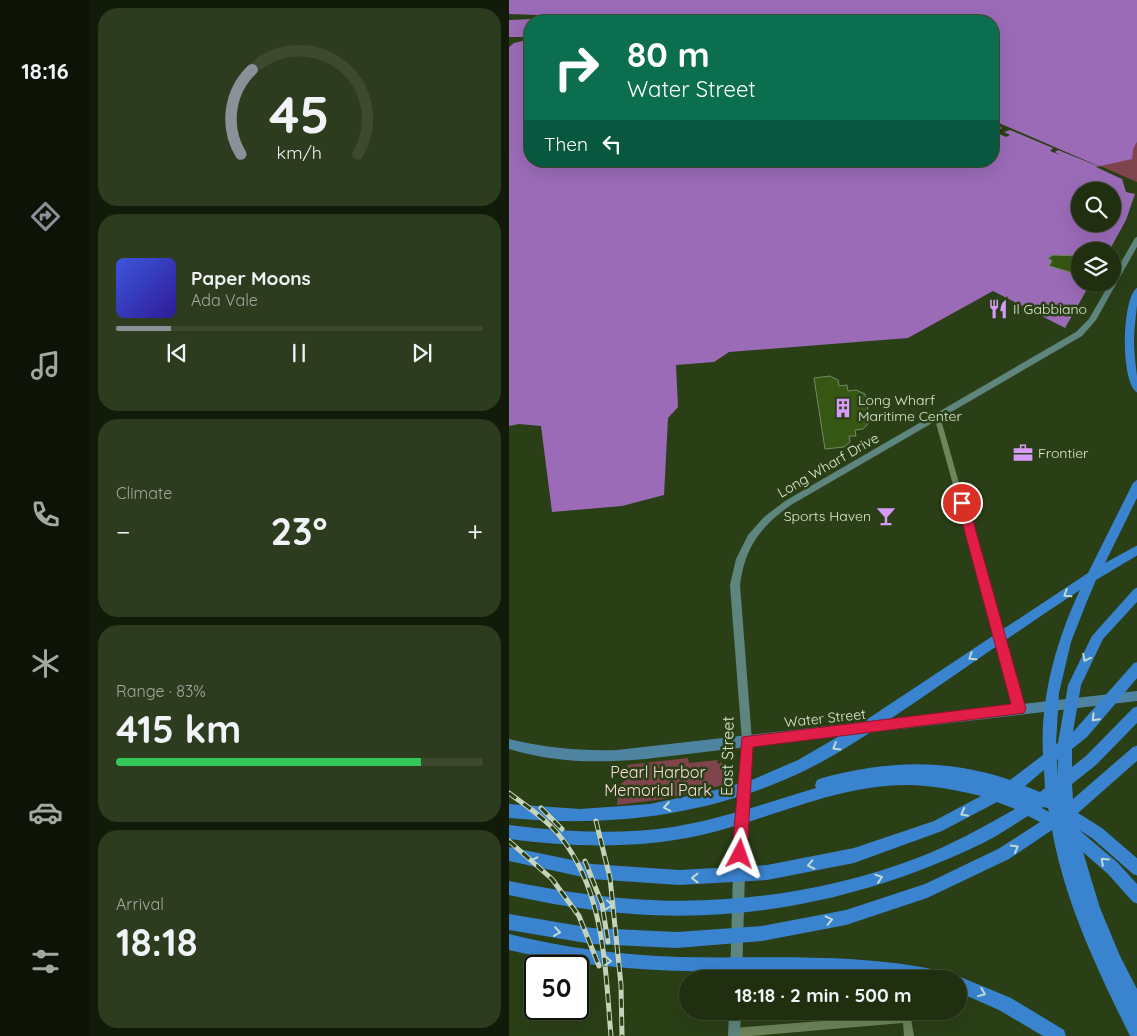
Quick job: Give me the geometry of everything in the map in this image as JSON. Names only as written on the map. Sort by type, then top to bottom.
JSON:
[{"type":"highway","points":[[1137,290],[1130,322],[1128,343],[1130,363],[1137,390]]},
{"type":"highway","points":[[1137,484],[1075,617],[1056,675],[1049,728],[1052,793],[1065,858],[1137,1034]]},
{"type":"highway","points":[[509,810],[581,816],[632,813],[688,804],[746,788],[787,772],[837,746],[1137,548]]},
{"type":"highway","points":[[1137,592],[1119,609],[1099,635],[1076,681],[1066,728],[1065,789],[1075,849],[1094,931],[1137,1010]]},
{"type":"highway","points":[[509,854],[597,872],[641,877],[705,878],[795,868],[866,851],[946,822],[991,798],[1029,774],[1055,755],[1087,726],[1115,696],[1137,667]]},
{"type":"highway","points":[[509,888],[614,906],[689,908],[771,902],[862,883],[939,856],[971,842],[1029,809],[1080,771],[1116,737],[1137,712]]},
{"type":"highway","points":[[509,922],[542,930],[605,938],[673,941],[738,936],[844,917],[945,883],[1022,844],[1088,798],[1137,751]]},
{"type":"highway","points":[[509,832],[564,839],[621,839],[686,831],[732,820],[846,778],[883,771],[927,769],[971,774],[1033,795],[1079,820],[1112,845],[1137,870]]},
{"type":"highway","points":[[780,802],[871,781],[918,778],[974,787],[1014,802],[1070,833],[1102,859],[1137,897]]},
{"type":"highway","points":[[509,942],[561,954],[637,964],[859,966],[901,970]]},
{"type":"highway","points":[[967,988],[1005,1004],[1058,1036]]},
{"type":"highway","points":[[1005,1004],[1045,1036]]},
{"type":"main road","name":"Long Wharf Drive","points":[[1121,267],[1137,239]]},
{"type":"main road","name":"Long Wharf Drive","points":[[751,536],[766,518],[788,502],[1079,334],[1092,320],[1107,292]]},
{"type":"main road","name":"East Street","points":[[736,970],[739,873],[747,741],[735,585],[740,558],[751,536]]},
{"type":"main road","name":"Water Street","points":[[513,746],[556,756],[588,756],[747,741],[1137,696]]},
{"type":"main road","points":[[734,1034],[735,1020]]},
{"type":"street","points":[[937,416],[1019,709]]},
{"type":"street","points":[[734,1034],[907,1018],[909,1036]]},
{"type":"green space","points":[[1137,142],[1137,182],[1098,165],[1104,165],[1121,158]]},
{"type":"green space","name":"Pearl Harbor Memorial Park","points":[[688,758],[689,763],[718,760],[717,763],[720,764],[721,762],[728,769],[728,784],[664,799],[617,805],[619,786],[632,774],[627,765]]},
{"type":"shaded area","points":[[509,0],[1137,0],[1137,142],[1133,149],[1132,159],[1096,167],[1122,179],[1126,192],[1135,194],[1121,229],[1121,182],[1071,182],[1071,232],[1119,232],[1114,242],[1071,242],[1071,292],[1085,292],[1065,328],[993,291],[908,338],[729,352],[714,362],[676,365],[678,407],[668,418],[664,495],[622,506],[552,512],[541,426],[519,424],[509,426],[509,47],[514,43],[524,40],[524,167],[999,167],[999,15],[537,15],[509,14]]},
{"type":"shaded area","points":[[524,19],[524,38],[509,37],[509,20]]},
{"type":"pier","points":[[999,123],[1109,171],[1058,150],[1055,152],[1060,155],[1050,151],[1053,148],[1010,130],[1004,132],[1010,135],[1006,137],[999,134],[999,130],[1002,128],[999,126]]},
{"type":"building","points":[[1053,255],[1071,256],[1071,272],[1049,266],[1052,261],[1048,258]]},
{"type":"building","name":"Long Wharf Maritime Center","points":[[830,376],[838,380],[839,386],[847,385],[848,391],[856,390],[865,394],[870,422],[863,429],[855,430],[856,436],[849,436],[850,442],[844,447],[825,449],[814,378]]},
{"type":"railway","points":[[509,793],[554,829],[574,857],[586,880],[600,931],[611,1036]]},
{"type":"railway","points":[[541,808],[562,829]]},
{"type":"railway","points":[[596,821],[610,878],[621,985],[622,1036]]},
{"type":"railway","points":[[509,841],[552,879],[579,916],[599,966]]},
{"type":"railway","points":[[585,861],[602,904],[608,942]]},
{"type":"place","name":"Il Gabbiano","points":[[998,309]]},
{"type":"place","name":"Long Wharf Maritime Center","points":[[843,408]]},
{"type":"place","name":"Frontier","points":[[1023,453]]},
{"type":"place","name":"Sports Haven","points":[[886,516]]},
{"type":"route","points":[[740,854],[747,741],[866,729],[1019,709],[962,503]]}]
